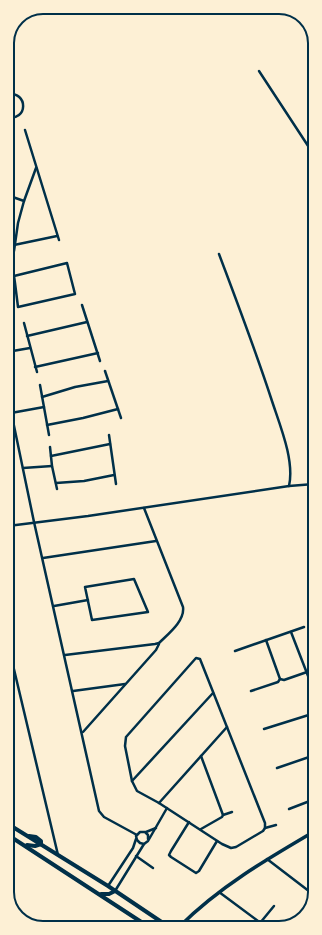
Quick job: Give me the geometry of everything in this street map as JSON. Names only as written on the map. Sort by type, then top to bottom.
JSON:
[{"type":"main road","points":[[14,828],[108,886],[160,921]]},
{"type":"main road","points":[[14,839],[141,921]]},
{"type":"main road","points":[[25,845],[35,846],[41,844]]},
{"type":"main road","points":[[99,893],[109,894],[115,891]]},
{"type":"street","points":[[259,71],[308,146]]},
{"type":"street","points":[[14,94],[18,96],[23,104],[20,114],[14,117]]},
{"type":"street","points":[[25,130],[59,240]]},
{"type":"street","points":[[14,251],[18,223],[36,168]]},
{"type":"street","points":[[14,198],[24,201]]},
{"type":"street","points":[[14,245],[58,236]]},
{"type":"street","points":[[220,254],[279,424],[287,453],[291,477],[289,486]]},
{"type":"street","points":[[67,263],[75,294],[18,307],[15,283],[14,276],[67,263]]},
{"type":"street","points":[[82,305],[100,361]]},
{"type":"street","points":[[27,336],[88,322]]},
{"type":"street","points":[[24,323],[37,372]]},
{"type":"street","points":[[14,351],[30,348]]},
{"type":"street","points":[[35,367],[98,352]]},
{"type":"street","points":[[105,371],[121,418]]},
{"type":"street","points":[[42,397],[75,387],[108,381]]},
{"type":"street","points":[[40,385],[49,435]]},
{"type":"street","points":[[14,412],[44,407]]},
{"type":"street","points":[[47,425],[84,418],[118,409]]},
{"type":"street","points":[[14,427],[100,813],[104,817],[137,836]]},
{"type":"street","points":[[109,435],[116,484]]},
{"type":"street","points":[[51,456],[110,444]]},
{"type":"street","points":[[50,447],[57,489]]},
{"type":"street","points":[[23,468],[52,466]]},
{"type":"street","points":[[56,483],[84,481],[114,475]]},
{"type":"street","points":[[14,525],[308,484]]},
{"type":"street","points":[[82,732],[156,650],[159,643],[181,620],[184,612],[144,508]]},
{"type":"street","points":[[43,558],[156,541]]},
{"type":"street","points":[[134,580],[148,612],[92,620],[88,600],[85,587],[134,580]]},
{"type":"street","points":[[54,606],[88,600]]},
{"type":"street","points":[[235,651],[304,627]]},
{"type":"street","points":[[251,692],[278,682],[280,679],[284,680],[307,672],[291,632]]},
{"type":"street","points":[[266,640],[280,679]]},
{"type":"street","points":[[65,655],[159,643]]},
{"type":"street","points":[[264,828],[265,822],[200,659],[196,658],[126,737],[125,746],[132,781],[137,791],[159,803],[217,841],[231,848],[236,847],[264,828],[276,825]]},
{"type":"street","points":[[14,669],[58,856]]},
{"type":"street","points":[[73,691],[126,684]]},
{"type":"street","points":[[132,781],[213,693]]},
{"type":"street","points":[[264,729],[308,715]]},
{"type":"street","points":[[159,803],[227,727]]},
{"type":"street","points":[[201,756],[223,815]]},
{"type":"street","points":[[277,768],[308,757]]},
{"type":"street","points":[[289,809],[308,802]]},
{"type":"street","points":[[115,891],[167,808]]},
{"type":"street","points":[[200,830],[223,815],[232,812]]},
{"type":"street","points":[[189,822],[171,851],[169,855],[171,857],[196,873],[199,872],[217,841]]},
{"type":"street","points":[[108,886],[133,848],[140,832],[145,832],[156,827]]},
{"type":"street","points":[[145,832],[148,835],[148,840]]},
{"type":"street","points":[[186,921],[219,891],[308,834]]},
{"type":"street","points":[[137,836],[138,842],[144,844]]},
{"type":"street","points":[[136,856],[153,868]]},
{"type":"street","points":[[267,859],[308,890]]},
{"type":"street","points":[[219,891],[257,921]]},
{"type":"street","points":[[262,921],[274,906]]}]
